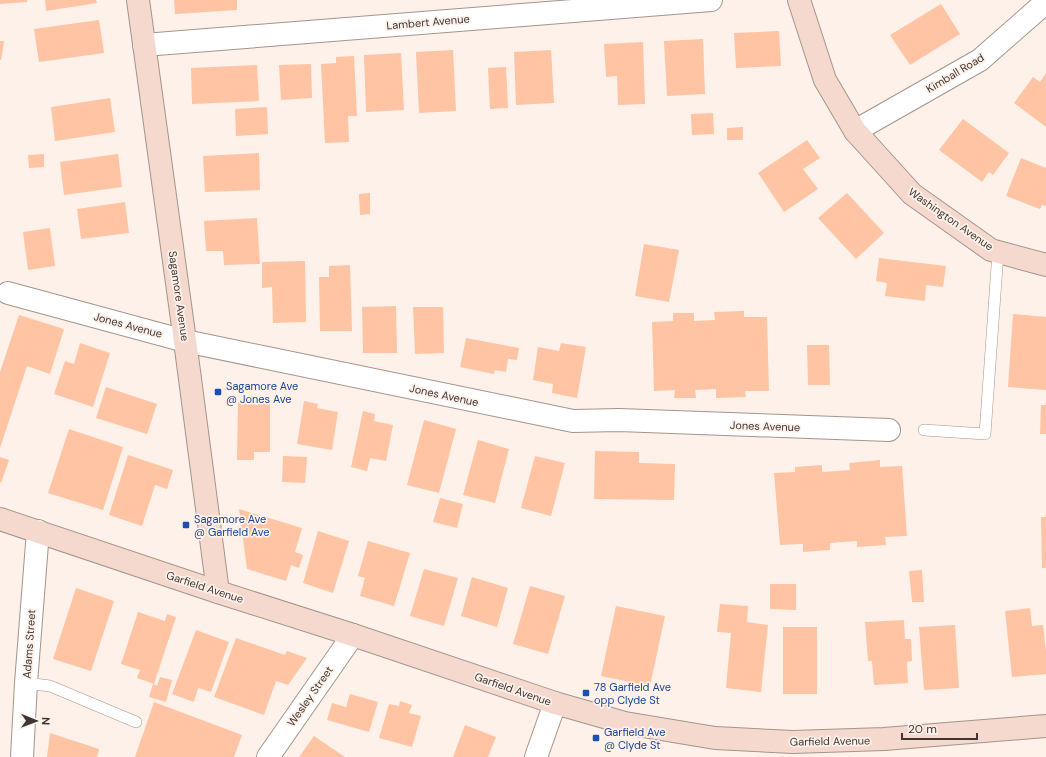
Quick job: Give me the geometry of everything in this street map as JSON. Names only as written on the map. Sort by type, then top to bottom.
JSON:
[{"type":"main road","name":"Sagamore Avenue","points":[[138,0],[218,592]]},
{"type":"main road","name":"Washington Avenue","points":[[799,0],[825,80],[855,131],[912,194],[991,250],[1046,265]]},
{"type":"main road","name":"Garfield Avenue","points":[[0,519],[555,703],[625,723],[715,738],[793,742],[884,739],[1046,726]]},
{"type":"street","name":"Lambert Avenue","points":[[144,45],[711,0]]},
{"type":"street","name":"Kimball Road","points":[[855,131],[980,60],[1046,2]]},
{"type":"street","name":"Jones Avenue","points":[[8,293],[185,341],[573,421],[619,420],[889,430]]},
{"type":"street","name":"Adams Street","points":[[22,757],[26,683],[38,532]]},
{"type":"street","name":"Wesley Street","points":[[268,757],[353,635]]},
{"type":"street","points":[[536,757],[555,703]]},
{"type":"lane","points":[[924,430],[985,434],[998,252]]},
{"type":"lane","points":[[26,683],[50,686],[136,722]]},
{"type":"building","points":[[0,0],[27,0],[27,2],[0,4]]},
{"type":"building","points":[[45,0],[96,0],[97,3],[46,11]]},
{"type":"building","points":[[174,0],[237,0],[237,10],[175,14]]},
{"type":"building","points":[[941,4],[960,34],[910,65],[890,35]]},
{"type":"building","points":[[99,20],[104,53],[39,62],[34,29]]},
{"type":"building","points":[[779,31],[781,66],[736,68],[734,33]]},
{"type":"building","points":[[703,39],[705,94],[667,96],[664,41]]},
{"type":"building","points":[[0,41],[4,41],[1,60],[0,60]]},
{"type":"building","points":[[643,42],[645,104],[618,105],[617,76],[606,77],[604,44]]},
{"type":"building","points":[[453,50],[456,111],[419,113],[416,52]]},
{"type":"building","points":[[551,50],[554,103],[516,105],[514,52]]},
{"type":"building","points":[[401,53],[404,110],[366,112],[364,55]]},
{"type":"building","points":[[354,56],[357,116],[348,116],[349,142],[325,143],[321,64],[336,63],[336,57]]},
{"type":"building","points":[[311,64],[312,98],[281,100],[279,65]]},
{"type":"building","points":[[257,65],[259,101],[192,104],[191,68]]},
{"type":"building","points":[[506,67],[508,108],[490,109],[488,68]]},
{"type":"building","points":[[1046,73],[1046,127],[1014,103],[1033,77],[1040,82]]},
{"type":"building","points":[[110,98],[115,132],[55,141],[51,107]]},
{"type":"building","points":[[267,107],[268,134],[236,136],[235,109]]},
{"type":"building","points":[[713,113],[714,134],[692,135],[691,114]]},
{"type":"building","points":[[963,119],[1009,153],[993,175],[989,172],[982,182],[939,150]]},
{"type":"building","points":[[743,127],[743,140],[727,140],[727,128]]},
{"type":"building","points":[[807,140],[820,158],[803,169],[818,189],[784,212],[758,173]]},
{"type":"building","points":[[259,153],[260,190],[205,192],[203,156]]},
{"type":"building","points":[[44,154],[44,167],[29,168],[28,155]]},
{"type":"building","points":[[118,154],[122,187],[64,195],[60,162]]},
{"type":"building","points":[[1021,158],[1046,168],[1046,206],[1042,205],[1040,209],[1006,196]]},
{"type":"building","points":[[370,193],[370,214],[360,215],[359,194]]},
{"type":"building","points":[[847,193],[884,233],[856,259],[818,218]]},
{"type":"building","points":[[125,202],[129,233],[81,239],[77,209]]},
{"type":"building","points":[[257,218],[260,264],[224,265],[223,251],[206,251],[204,221]]},
{"type":"building","points":[[50,228],[55,266],[28,270],[23,232]]},
{"type":"building","points":[[644,244],[679,250],[669,302],[635,296]]},
{"type":"building","points":[[879,258],[946,266],[943,287],[926,285],[925,301],[885,296],[887,283],[876,281]]},
{"type":"building","points":[[305,261],[306,322],[273,323],[272,287],[262,288],[262,262]]},
{"type":"building","points":[[350,265],[352,331],[320,331],[319,277],[329,277],[329,266]]},
{"type":"building","points":[[396,306],[397,353],[363,353],[362,307]]},
{"type":"building","points":[[413,307],[443,307],[444,353],[415,354]]},
{"type":"building","points":[[744,311],[744,317],[767,317],[769,391],[745,391],[746,397],[716,398],[716,389],[695,390],[696,398],[674,398],[675,390],[654,391],[652,322],[673,321],[673,313],[694,313],[694,321],[715,320],[714,312]]},
{"type":"building","points":[[1013,314],[1046,317],[1046,390],[1008,387]]},
{"type":"building","points":[[19,315],[64,329],[50,374],[27,366],[0,448],[0,372]]},
{"type":"building","points":[[466,338],[519,348],[517,360],[508,359],[506,372],[495,370],[494,374],[460,367]]},
{"type":"building","points":[[80,343],[110,353],[93,407],[54,394],[65,361],[74,364]]},
{"type":"building","points":[[561,343],[586,347],[577,398],[552,393],[553,384],[533,380],[538,347],[559,351]]},
{"type":"building","points":[[807,345],[829,345],[830,385],[808,385]]},
{"type":"building","points":[[106,387],[157,404],[147,434],[96,418]]},
{"type":"building","points":[[304,401],[318,404],[317,408],[338,412],[332,450],[297,444]]},
{"type":"building","points":[[238,402],[270,403],[270,452],[254,452],[254,460],[237,460]]},
{"type":"building","points":[[1041,405],[1046,405],[1046,434],[1040,434]]},
{"type":"building","points":[[363,411],[375,414],[374,421],[393,425],[386,461],[370,458],[367,471],[351,467]]},
{"type":"building","points":[[424,420],[456,429],[439,493],[407,485]]},
{"type":"building","points":[[69,429],[123,447],[103,510],[48,493]]},
{"type":"building","points":[[478,440],[509,449],[495,503],[463,495]]},
{"type":"building","points":[[595,451],[639,452],[639,463],[675,464],[674,500],[594,499]]},
{"type":"building","points":[[128,455],[173,470],[167,489],[155,485],[142,526],[109,515]]},
{"type":"building","points":[[283,456],[307,457],[305,483],[282,482]]},
{"type":"building","points":[[535,456],[565,463],[551,516],[521,508]]},
{"type":"building","points":[[0,457],[9,460],[1,483],[0,482]]},
{"type":"building","points":[[880,460],[880,467],[902,466],[907,536],[885,537],[886,545],[857,547],[857,541],[830,543],[830,550],[803,552],[803,544],[780,545],[774,473],[795,472],[795,467],[822,465],[822,472],[850,470],[849,463]]},
{"type":"building","points":[[440,498],[463,504],[457,528],[433,522]]},
{"type":"building","points":[[239,509],[302,528],[295,552],[303,555],[299,568],[291,565],[286,581],[247,569]]},
{"type":"building","points":[[1041,517],[1046,517],[1046,568],[1042,568]]},
{"type":"building","points":[[318,531],[349,541],[333,593],[303,583]]},
{"type":"building","points":[[368,541],[410,553],[394,606],[360,596],[365,578],[358,576]]},
{"type":"building","points":[[424,569],[458,578],[444,626],[410,616]]},
{"type":"building","points":[[922,570],[924,602],[912,602],[909,571]]},
{"type":"building","points":[[472,577],[508,588],[497,627],[461,616]]},
{"type":"building","points":[[770,584],[796,584],[796,610],[770,609]]},
{"type":"building","points":[[530,586],[565,596],[548,654],[513,644]]},
{"type":"building","points":[[76,588],[114,601],[91,671],[53,659]]},
{"type":"building","points":[[720,604],[748,606],[747,622],[768,625],[761,692],[726,688],[731,633],[717,632]]},
{"type":"building","points":[[616,606],[665,616],[650,686],[601,676]]},
{"type":"building","points":[[1030,608],[1032,626],[1043,625],[1046,651],[1046,674],[1012,677],[1005,611]]},
{"type":"building","points":[[138,612],[165,621],[167,614],[176,617],[154,684],[137,678],[140,670],[121,664]]},
{"type":"building","points":[[904,620],[905,639],[911,639],[912,661],[907,662],[908,683],[874,685],[872,661],[868,661],[865,622]]},
{"type":"building","points":[[955,625],[959,688],[924,690],[919,627]]},
{"type":"building","points":[[783,627],[817,627],[817,694],[783,694]]},
{"type":"building","points":[[196,630],[229,642],[211,692],[198,688],[194,702],[172,694]]},
{"type":"building","points":[[236,638],[285,655],[287,651],[307,658],[288,685],[276,681],[264,715],[214,697]]},
{"type":"building","points":[[160,677],[172,680],[166,702],[149,697],[153,684],[157,686]]},
{"type":"building","points":[[350,694],[378,702],[369,732],[327,720],[332,703],[346,707]]},
{"type":"building","points":[[400,701],[412,705],[409,713],[421,716],[412,747],[379,738],[389,704],[399,706]]},
{"type":"building","points":[[154,702],[242,735],[234,757],[135,757]]},
{"type":"building","points":[[465,725],[496,737],[488,757],[453,757]]},
{"type":"building","points":[[50,733],[99,749],[97,757],[47,757]]},
{"type":"building","points":[[314,736],[345,757],[299,757]]},
{"type":"place","name":"Sagamore Ave @ Jones Ave","points":[[218,392]]},
{"type":"place","name":"Sagamore Ave @ Garfield Ave","points":[[186,525]]},
{"type":"place","name":"78 Garfield Ave opp Clyde St","points":[[586,693]]},
{"type":"place","name":"Garfield Ave @ Clyde St","points":[[596,738]]}]
